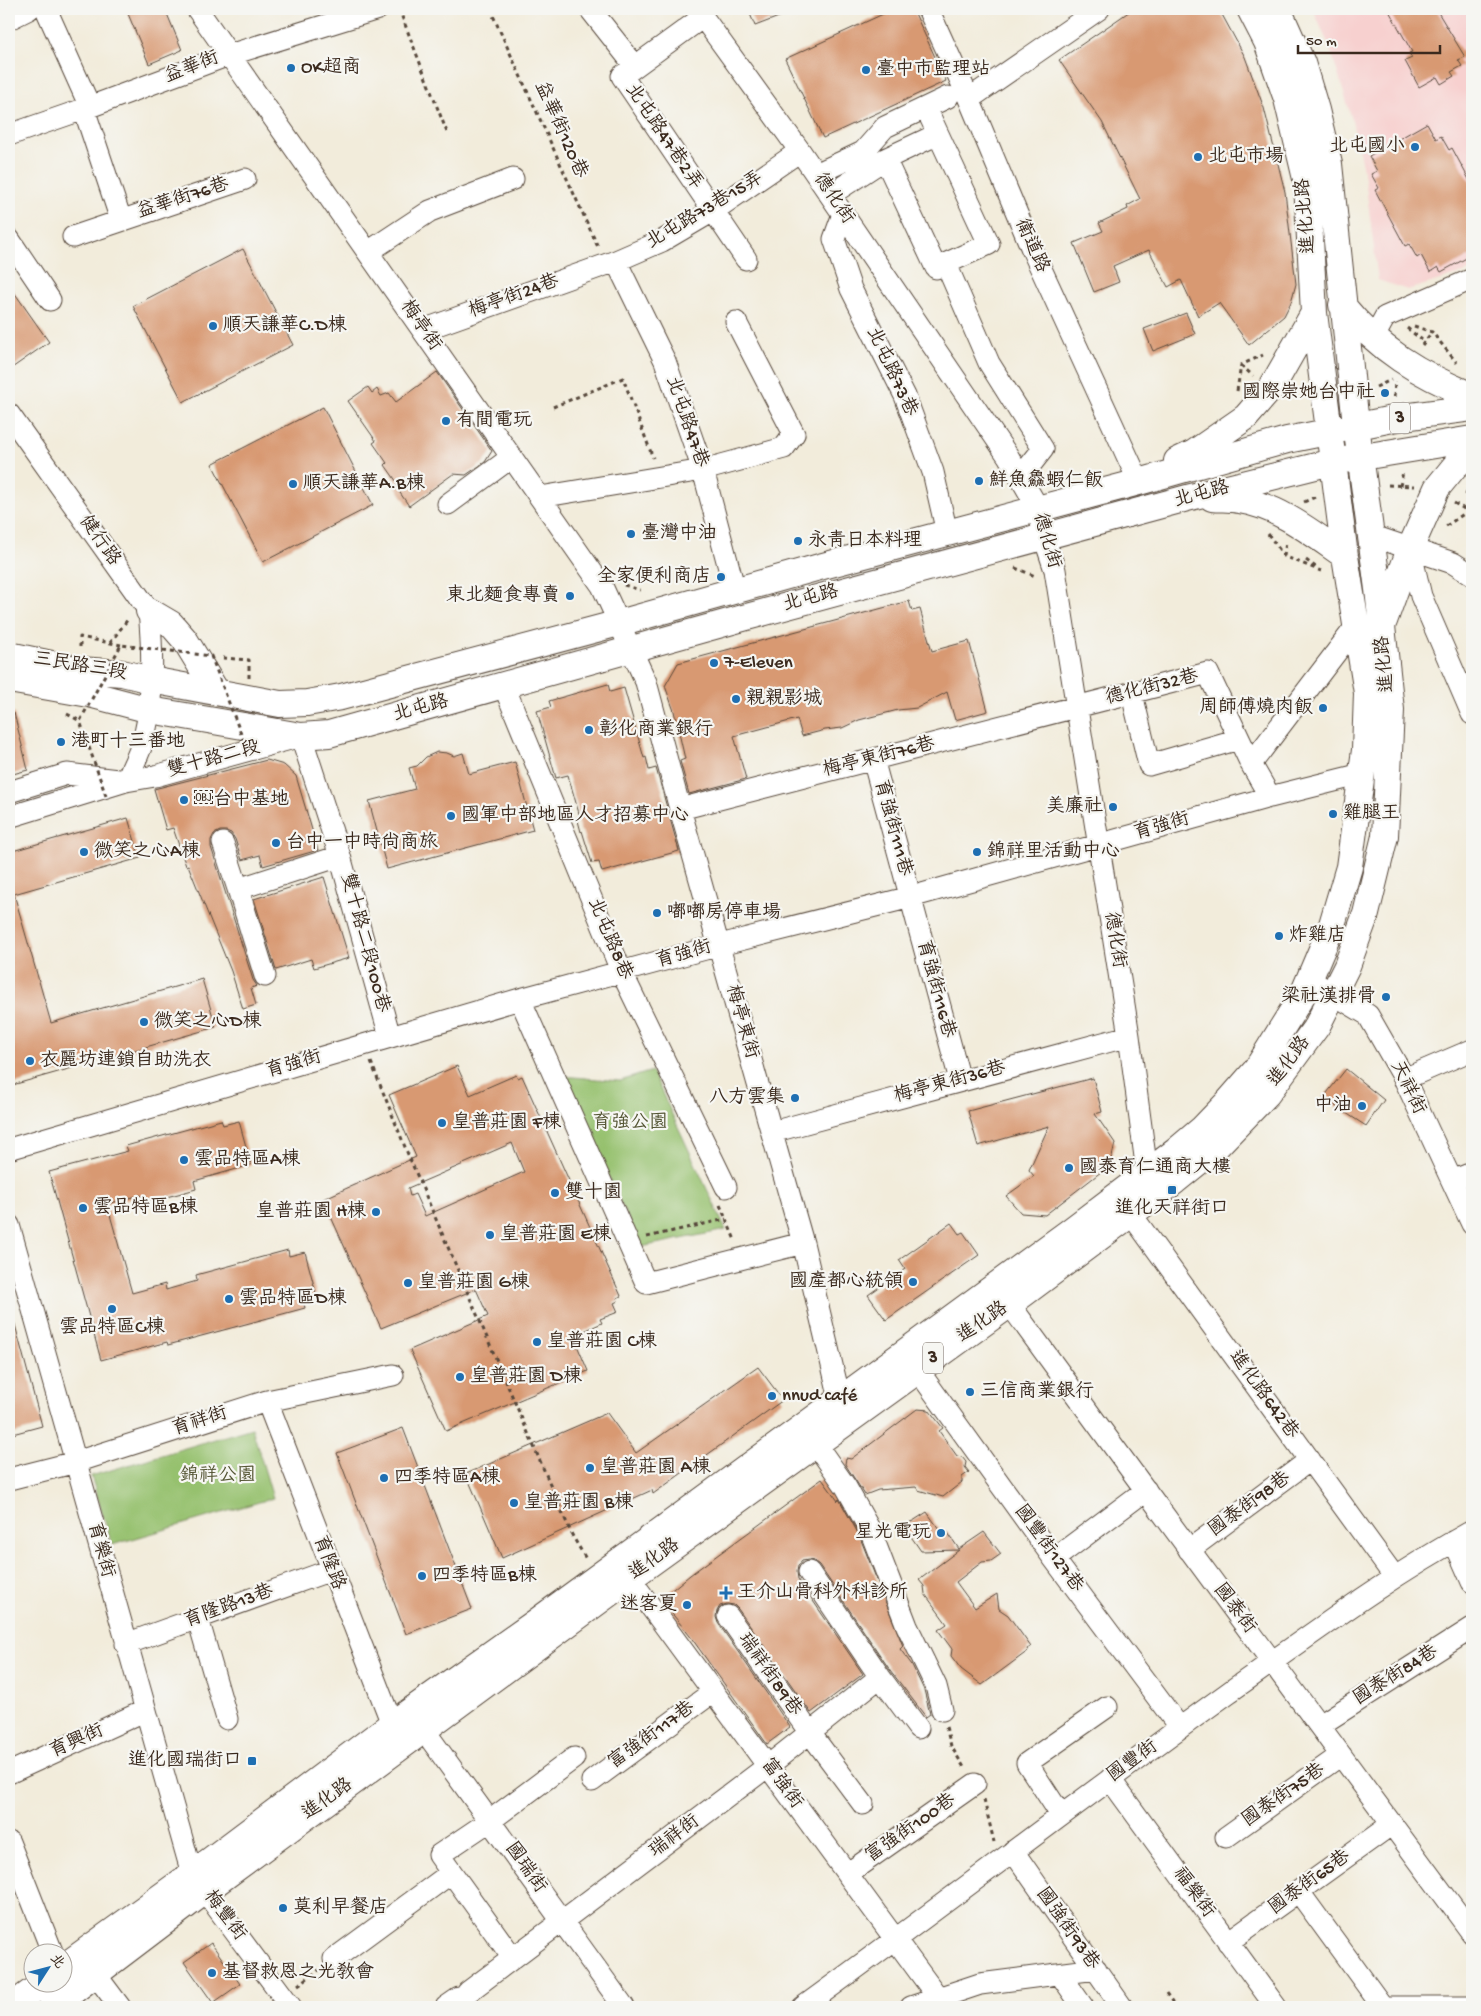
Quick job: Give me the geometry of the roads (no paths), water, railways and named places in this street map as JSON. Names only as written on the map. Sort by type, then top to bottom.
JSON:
[{"type":"main road","name":"進化北路","points":[[1250,9],[1268,42],[1287,99],[1307,183],[1314,313],[1328,431]]},
{"type":"main road","name":"進化北路","points":[[1278,9],[1302,63],[1329,164],[1342,305],[1356,425]]},
{"type":"main road","points":[[1342,305],[1358,324],[1402,361],[1425,376],[1472,396]]},
{"type":"main road","points":[[1139,482],[1194,453],[1246,418],[1272,387],[1314,313]]},
{"type":"main road","name":"北屯路","points":[[151,680],[280,704],[307,703],[341,697],[1278,443],[1356,425],[1472,408]]},
{"type":"main road","name":"進化路","points":[[52,2007],[96,1975],[198,1882],[392,1724],[596,1577],[624,1569],[815,1443],[917,1369],[1147,1172],[1202,1129],[1256,1070],[1304,994],[1332,928],[1349,867],[1362,774],[1370,626],[1370,535],[1356,425]]},
{"type":"main road","name":"進化路","points":[[72,1962],[198,1882],[424,1730],[840,1399],[1131,1214],[1212,1150],[1267,1094],[1317,1026],[1347,966],[1366,914],[1385,836],[1390,710],[1370,626],[1345,556],[1328,431]]},
{"type":"main road","name":"北屯路","points":[[150,710],[301,736],[330,734],[632,649],[1191,497],[1332,462],[1472,439]]},
{"type":"main road","points":[[1370,626],[1410,549],[1437,488],[1455,466],[1472,453]]},
{"type":"main road","points":[[1191,497],[1239,500],[1266,507],[1294,522],[1345,556]]},
{"type":"main road","points":[[140,613],[170,624],[184,640],[216,691]]},
{"type":"main road","name":"三民路三段","points":[[9,655],[80,670],[122,673],[151,680]]},
{"type":"main road","name":"三民路三段","points":[[9,680],[89,694],[150,710]]},
{"type":"main road","points":[[11,2007],[29,1994]]},
{"type":"street","points":[[9,19],[29,9]]},
{"type":"street","name":"益華街76巷","points":[[46,9],[87,108],[121,220]]},
{"type":"street","name":"梅亭街","points":[[197,9],[602,586],[632,649]]},
{"type":"street","name":"益華街","points":[[9,135],[229,55],[378,9]]},
{"type":"street","name":"北屯路47巷2弄","points":[[590,9],[635,66]]},
{"type":"street","name":"衛道路","points":[[928,9],[958,98],[1031,247],[1139,482]]},
{"type":"street","points":[[816,174],[863,152],[885,127],[926,108],[958,98],[1099,9]]},
{"type":"street","name":"北屯路47巷2弄","points":[[700,13],[622,76],[713,211]]},
{"type":"street","name":"德化街","points":[[700,13],[816,174],[1008,456],[1038,508],[1044,537],[1055,570],[1129,1036],[1147,1172]]},
{"type":"street","points":[[885,159],[936,268],[989,244],[926,108]]},
{"type":"street","points":[[830,195],[885,159],[938,134]]},
{"type":"street","name":"北屯路73巷15弄","points":[[611,262],[662,241],[713,211],[800,151]]},
{"type":"street","name":"益華街76巷","points":[[73,237],[244,179]]},
{"type":"street","points":[[368,252],[430,211],[513,179]]},
{"type":"street","points":[[713,211],[746,259]]},
{"type":"street","name":"北屯路73巷","points":[[843,214],[834,239],[851,289],[905,396],[933,472],[947,533]]},
{"type":"street","points":[[9,239],[50,300]]},
{"type":"street","name":"梅亭街24巷","points":[[423,330],[611,262]]},
{"type":"street","name":"北屯路47巷","points":[[611,262],[665,361],[703,470],[736,591]]},
{"type":"street","points":[[946,264],[988,362],[1043,449],[1020,478]]},
{"type":"street","points":[[1374,337],[1385,317],[1472,279]]},
{"type":"street","points":[[540,497],[703,470],[784,448],[794,434],[736,322]]},
{"type":"street","name":"健行路","points":[[9,414],[140,613]]},
{"type":"street","points":[[448,504],[512,456]]},
{"type":"street","points":[[1370,535],[1453,563],[1472,575]]},
{"type":"street","points":[[1410,549],[1421,596],[1472,714]]},
{"type":"street","points":[[126,781],[143,740],[150,710],[152,644],[140,613]]},
{"type":"street","points":[[1250,764],[1370,626]]},
{"type":"street","name":"梅亭東街","points":[[632,649],[646,682],[803,1243],[840,1399]]},
{"type":"street","name":"德化街32巷","points":[[1077,706],[1132,694],[1208,673],[1250,764],[1270,797]]},
{"type":"street","name":"北屯路8巷","points":[[504,686],[622,973],[726,1187]]},
{"type":"street","points":[[1132,694],[1149,766],[1239,739]]},
{"type":"street","name":"梅亭東街76巷","points":[[680,809],[1077,706]]},
{"type":"street","name":"雙十路二段","points":[[9,817],[126,781],[156,776],[301,736]]},
{"type":"street","name":"雙十路二段100巷","points":[[301,736],[340,856],[390,1037]]},
{"type":"street","name":"育強街111巷","points":[[873,759],[911,897]]},
{"type":"street","name":"雙十路二段","points":[[9,792],[68,774],[126,781]]},
{"type":"street","name":"育強街","points":[[9,1149],[520,999],[720,945],[911,897],[1270,797],[1362,774]]},
{"type":"street","points":[[223,843],[265,976]]},
{"type":"street","points":[[238,889],[340,856]]},
{"type":"street","name":"育強街116巷","points":[[911,897],[960,1080]]},
{"type":"street","name":"天祥街","points":[[1310,980],[1368,1016],[1404,1079],[1472,1224]]},
{"type":"street","points":[[520,999],[646,1283],[803,1243]]},
{"type":"street","name":"梅亭東街36巷","points":[[772,1132],[1129,1036]]},
{"type":"street","points":[[1404,1079],[1472,1050]]},
{"type":"street","points":[[1452,1181],[1472,1173]]},
{"type":"street","name":"進化路642巷","points":[[1131,1214],[1394,1576]]},
{"type":"street","name":"育樂街","points":[[9,1225],[144,1711],[198,1882]]},
{"type":"street","name":"國泰街","points":[[1003,1294],[1189,1550],[1273,1661],[1472,1933]]},
{"type":"street","name":"國豐街127巷","points":[[917,1369],[1054,1559],[1180,1728]]},
{"type":"street","name":"育祥街","points":[[9,1479],[76,1462],[267,1401],[393,1374]]},
{"type":"street","name":"育隆路","points":[[267,1401],[392,1724]]},
{"type":"street","points":[[815,1443],[846,1487],[870,1530],[907,1626],[936,1686],[942,1710]]},
{"type":"street","name":"國泰街98巷","points":[[1189,1550],[1310,1460]]},
{"type":"street","points":[[1054,1559],[1146,1490]]},
{"type":"street","points":[[1463,1536],[1472,1582]]},
{"type":"street","name":"國豐街","points":[[803,2007],[1061,1815],[1273,1661],[1394,1576],[1463,1536]]},
{"type":"street","name":"富強街","points":[[624,1569],[942,2003]]},
{"type":"street","name":"育隆路13巷","points":[[126,1644],[331,1570]]},
{"type":"street","points":[[809,1572],[880,1677],[918,1728]]},
{"type":"street","name":"瑞祥街89巷","points":[[728,1616],[810,1733],[864,1804]]},
{"type":"street","points":[[198,1619],[227,1719]]},
{"type":"street","name":"國泰街84巷","points":[[1320,1725],[1472,1628]]},
{"type":"street","name":"瑞祥街","points":[[457,1999],[563,1922],[768,1766],[880,1677]]},
{"type":"street","name":"富強街117巷","points":[[592,1781],[713,1692]]},
{"type":"street","points":[[1061,1815],[1027,1763],[1107,1707]]},
{"type":"street","name":"育興街","points":[[9,1772],[144,1711]]},
{"type":"street","name":"國瑞街","points":[[424,1730],[624,2007]]},
{"type":"street","name":"國泰街75巷","points":[[1226,1837],[1342,1755]]},
{"type":"street","points":[[513,1958],[439,1855],[574,1758]]},
{"type":"street","name":"福樂街","points":[[1110,1779],[1276,2007]]},
{"type":"street","name":"富強街100巷","points":[[847,1874],[974,1784]]},
{"type":"street","name":"國泰街65巷","points":[[1228,1942],[1392,1824]]},
{"type":"street","points":[[9,1842],[49,1944]]},
{"type":"street","name":"國強街93巷","points":[[1013,1851],[1122,2007]]},
{"type":"street","points":[[334,1958],[452,1873]]},
{"type":"street","name":"梅豐街","points":[[198,1882],[287,2002]]},
{"type":"street","points":[[1299,1892],[1379,2007],[1472,2007]]},
{"type":"street","points":[[911,2007],[942,2003],[980,1984],[1096,1970]]},
{"type":"street","points":[[1060,1974],[1083,2007]]},
{"type":"street","points":[[96,1975],[120,2007]]},
{"type":"place","name":"OK超商","points":[[291,68]]},
{"type":"place","name":"臺中市監理站","points":[[866,70]]},
{"type":"place","name":"北屯國小","points":[[1415,147]]},
{"type":"place","name":"北屯市場","points":[[1198,157]]},
{"type":"place","name":"順天謙華C.D棟","points":[[213,326]]},
{"type":"place","name":"國際崇她台中社","points":[[1385,393]]},
{"type":"place","name":"有間電玩","points":[[446,421]]},
{"type":"place","name":"鮮魚鱻蝦仁飯","points":[[979,481]]},
{"type":"place","name":"順天謙華A.B棟","points":[[293,484]]},
{"type":"place","name":"臺灣中油","points":[[631,534]]},
{"type":"place","name":"永青日本料理","points":[[798,541]]},
{"type":"place","name":"全家便利商店","points":[[721,577]]},
{"type":"place","name":"東北麵食專賣","points":[[570,596]]},
{"type":"place","name":"7-Eleven","points":[[714,663]]},
{"type":"place","name":"親親影城","points":[[736,699]]},
{"type":"place","name":"周師傅燒肉飯","points":[[1323,708]]},
{"type":"place","name":"彰化商業銀行","points":[[589,730]]},
{"type":"place","name":"港町十三番地","points":[[61,742]]},
{"type":"place","name":"￼台中基地","points":[[184,800]]},
{"type":"place","name":"美廉社","points":[[1113,807]]},
{"type":"place","name":"雞腿王","points":[[1333,814]]},
{"type":"place","name":"國軍中部地區人才招募中心","points":[[451,816]]},
{"type":"place","name":"台中一中時尚商旅","points":[[276,843]]},
{"type":"place","name":"微笑之心A棟","points":[[84,852]]},
{"type":"place","name":"錦祥里活動中心","points":[[977,852]]},
{"type":"place","name":"嘟嘟房停車場","points":[[657,913]]},
{"type":"place","name":"炸雞店","points":[[1279,936]]},
{"type":"place","name":"梁社漢排骨","points":[[1386,997]]},
{"type":"place","name":"微笑之心D棟","points":[[144,1022]]},
{"type":"place","name":"衣麗坊連鎖自助洗衣","points":[[30,1061]]},
{"type":"place","name":"八方雲集","points":[[795,1098]]},
{"type":"place","name":"中油","points":[[1362,1106]]},
{"type":"place","name":"皇普莊園 F棟","points":[[442,1123]]},
{"type":"place","name":"雲品特區A棟","points":[[184,1160]]},
{"type":"place","name":"國泰育仁通商大樓","points":[[1069,1168]]},
{"type":"place","name":"進化天祥街口","points":[[1172,1190]]},
{"type":"place","name":"雙十園","points":[[555,1193]]},
{"type":"place","name":"雲品特區B棟","points":[[83,1208]]},
{"type":"place","name":"皇普莊園 H棟","points":[[376,1212]]},
{"type":"place","name":"皇普莊園 E棟","points":[[490,1235]]},
{"type":"place","name":"國產都心統領","points":[[913,1282]]},
{"type":"place","name":"皇普莊園 G棟","points":[[408,1283]]},
{"type":"place","name":"雲品特區D棟","points":[[229,1299]]},
{"type":"place","name":"雲品特區C棟","points":[[112,1309]]},
{"type":"place","name":"皇普莊園 C棟","points":[[537,1342]]},
{"type":"place","name":"皇普莊園 D棟","points":[[460,1377]]},
{"type":"place","name":"三信商業銀行","points":[[970,1392]]},
{"type":"place","name":"nnud café","points":[[772,1396]]},
{"type":"place","name":"皇普莊園 A棟","points":[[590,1468]]},
{"type":"place","name":"四季特區A棟","points":[[384,1478]]},
{"type":"place","name":"皇普莊園 B棟","points":[[514,1503]]},
{"type":"place","name":"星光電玩","points":[[941,1533]]},
{"type":"place","name":"四季特區B棟","points":[[422,1576]]},
{"type":"place","name":"王介山骨科外科診所","points":[[726,1593]]},
{"type":"place","name":"迷客夏","points":[[687,1605]]},
{"type":"place","name":"進化國瑞街口","points":[[252,1761]]},
{"type":"place","name":"莫利早餐店","points":[[283,1908]]},
{"type":"place","name":"基督救恩之光教會","points":[[212,1973]]},
{"type":"park label","name":"育強公園","points":[[630,1123]]},
{"type":"park label","name":"錦祥公園","points":[[218,1476]]}]
